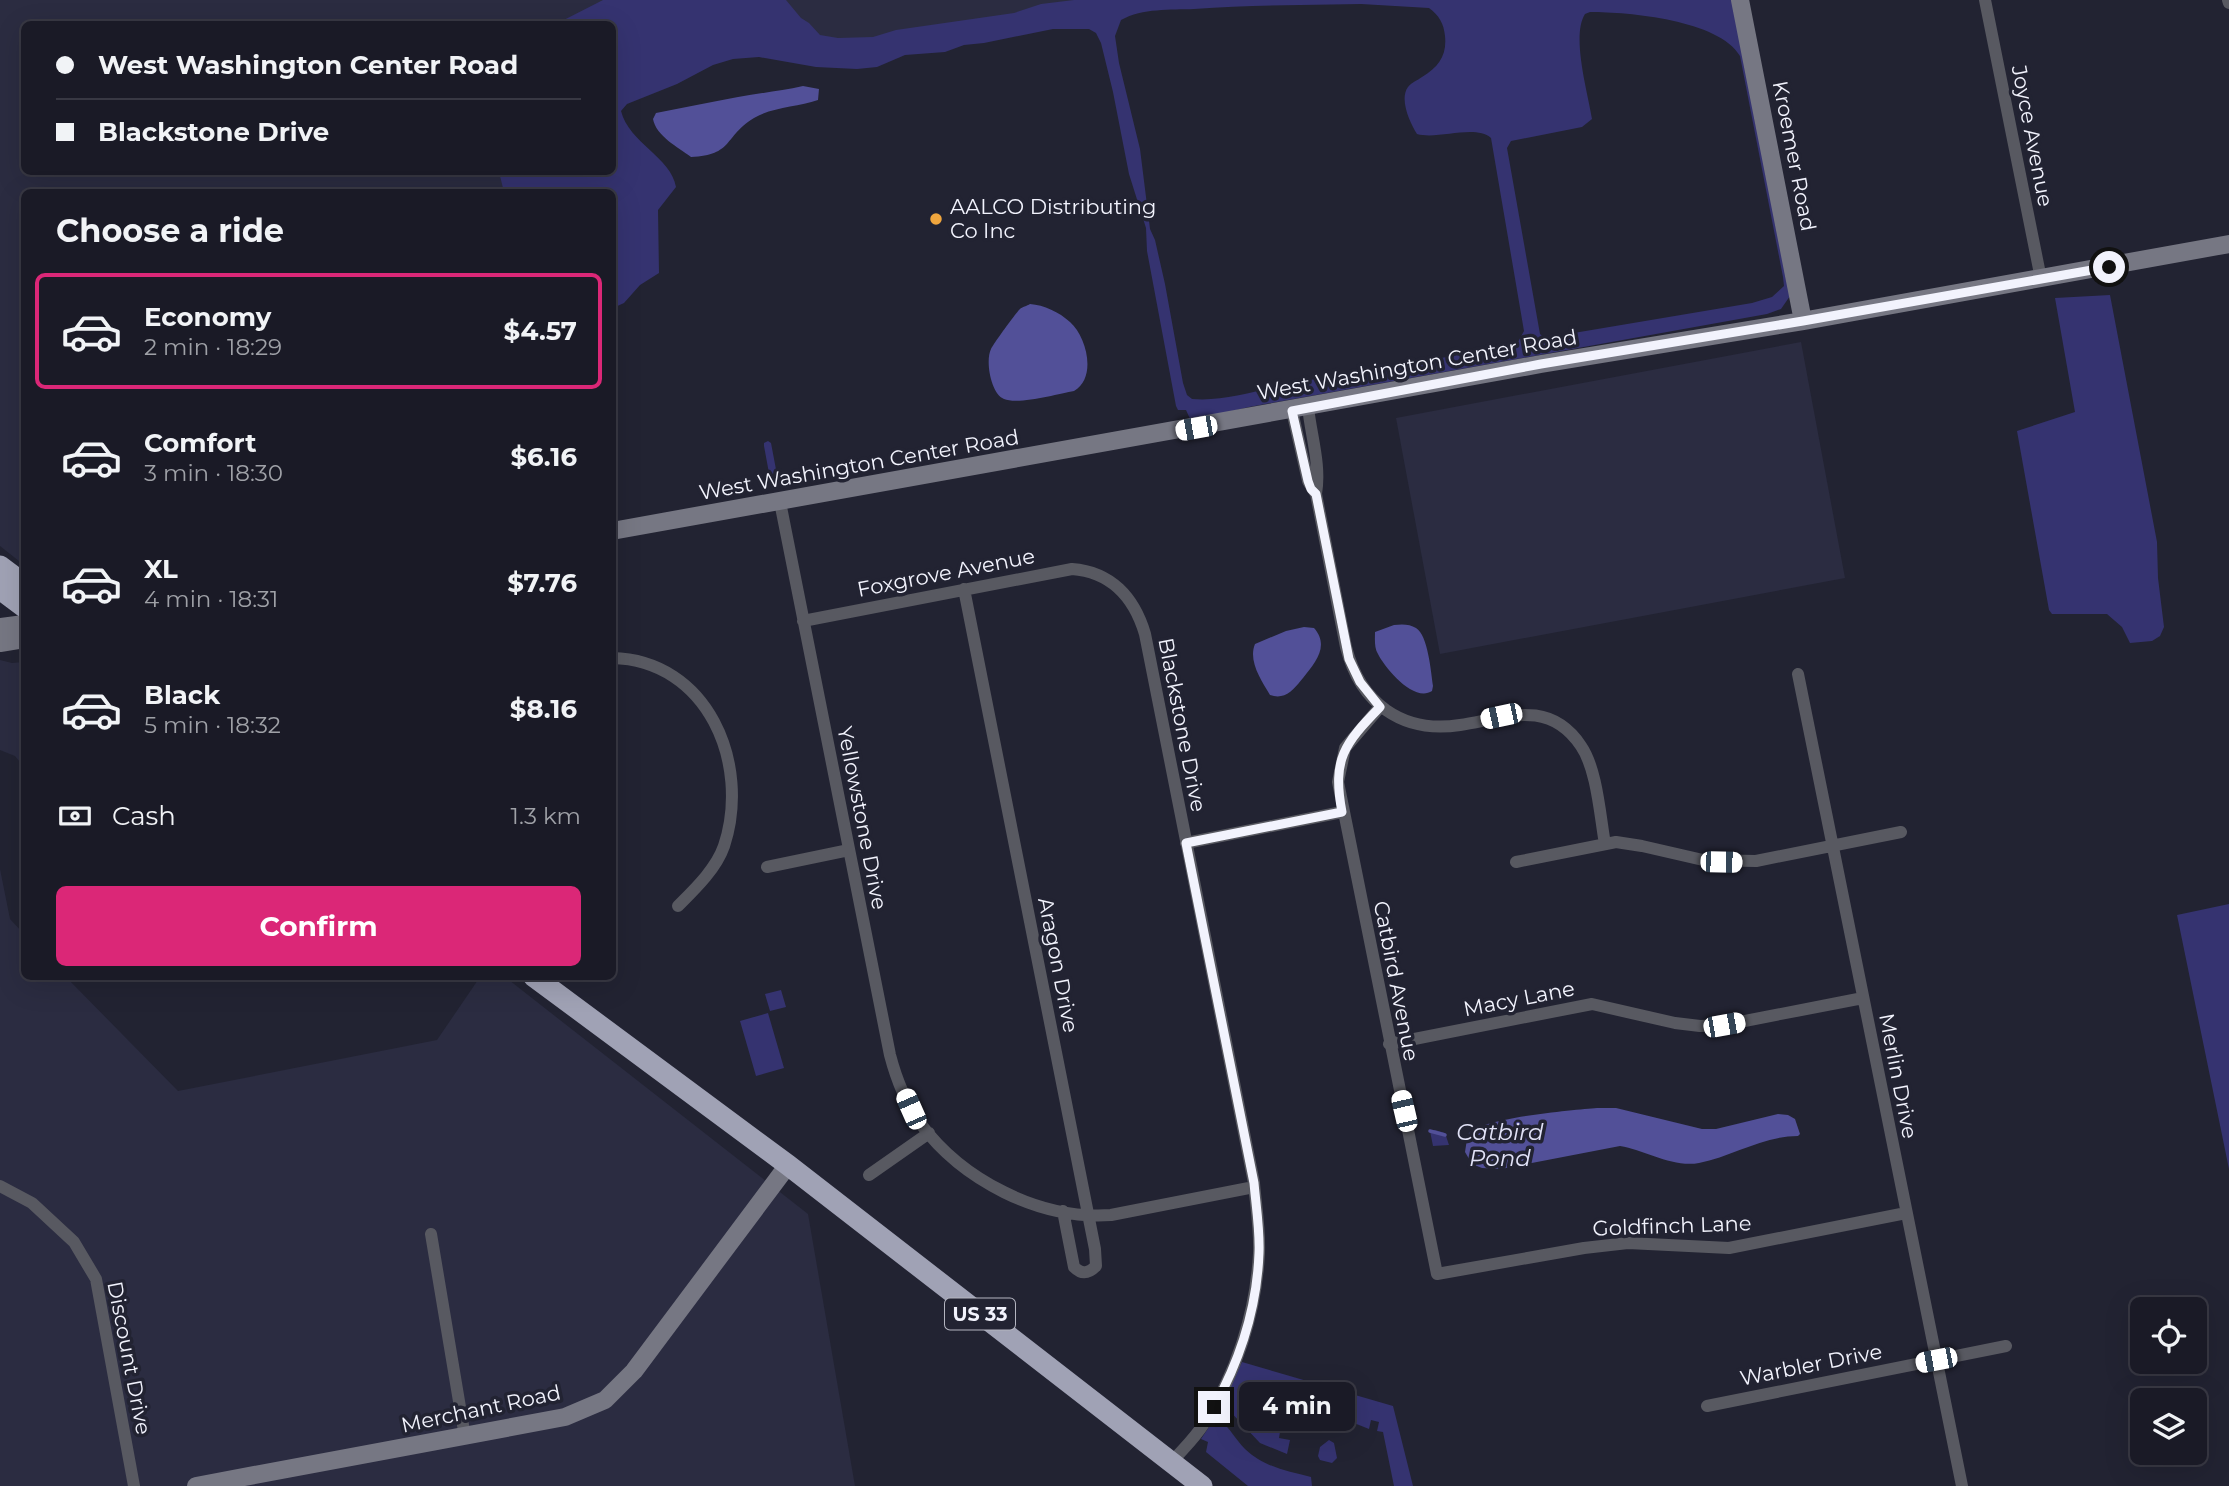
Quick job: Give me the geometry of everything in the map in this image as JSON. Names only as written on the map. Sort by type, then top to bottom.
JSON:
[{"type":"highway","points":[[0,566],[21,582]]},
{"type":"highway","points":[[0,589],[21,605]]},
{"type":"highway","name":"US 33","points":[[538,980],[788,1165],[1202,1486]]},
{"type":"main road","name":"Kroemer Road","points":[[1741,0],[1803,321]]},
{"type":"main road","name":"West Washington Center Road","points":[[616,530],[2229,244]]},
{"type":"main road","points":[[0,627],[21,624]]},
{"type":"main road","points":[[0,643],[21,640]]},
{"type":"main road","name":"Merchant Road","points":[[196,1486],[565,1417],[605,1400],[634,1371],[788,1165]]},
{"type":"street","name":"Joyce Avenue","points":[[1985,0],[2041,279]]},
{"type":"street","points":[[1300,409],[1316,459],[1316,494],[1349,659],[1360,682],[1380,707],[1408,721],[1424,725],[1460,725],[1518,713],[1554,722],[1575,738],[1587,756],[1605,844]]},
{"type":"street","name":"Yellowstone Drive","points":[[780,502],[894,1071],[911,1109],[945,1151],[977,1178],[1020,1200],[1063,1211],[1088,1215],[1121,1214],[1254,1187]]},
{"type":"street","name":"Foxgrove Avenue","points":[[803,621],[1072,569],[1096,574]]},
{"type":"street","name":"Blackstone Drive","points":[[1096,574],[1129,597],[1141,620],[1254,1187],[1259,1253],[1248,1323],[1237,1359],[1219,1398],[1197,1433],[1172,1462]]},
{"type":"street","name":"Aragon Drive","points":[[964,589],[1088,1215],[1096,1266],[1087,1272],[1083,1273],[1074,1267],[1072,1262],[1063,1211]]},
{"type":"street","points":[[616,658],[644,662],[682,682],[704,705],[720,730],[727,752],[732,798],[723,847],[704,879],[678,906]]},
{"type":"street","name":"Merlin Drive","points":[[1798,674],[1962,1486]]},
{"type":"street","name":"Catbird Avenue","points":[[1380,707],[1353,737],[1342,758],[1338,782],[1437,1274]]},
{"type":"street","points":[[1186,843],[1342,812]]},
{"type":"street","points":[[1516,862],[1605,844],[1629,843],[1703,860],[1740,862],[1770,859],[1902,832]]},
{"type":"street","points":[[767,867],[849,850]]},
{"type":"street","name":"Macy Lane","points":[[1389,1044],[1592,1004],[1700,1026],[1736,1023],[1863,998]]},
{"type":"street","points":[[869,1175],[929,1133]]},
{"type":"street","name":"Discount Drive","points":[[0,1186],[32,1203],[74,1242],[96,1279],[134,1486]]},
{"type":"street","name":"Goldfinch Lane","points":[[1437,1274],[1629,1242],[1729,1248],[1906,1213]]},
{"type":"street","points":[[431,1234],[465,1437]]},
{"type":"street","name":"Warbler Drive","points":[[1707,1406],[2006,1346]]},
{"type":"shaded area","points":[[0,0],[615,0],[576,21],[21,21],[21,175],[508,175],[510,189],[21,189],[21,563],[0,546]]},
{"type":"shaded area","points":[[603,0],[786,0],[820,35],[838,38],[873,37],[896,30],[1014,13],[1041,4],[1074,0],[1735,0],[1790,296],[1781,309],[1767,314],[1249,407],[1191,421],[1186,410],[1178,410],[1176,406],[1147,251],[1146,228],[1129,174],[1101,43],[1096,33],[1089,29],[1053,29],[964,45],[945,52],[905,55],[877,67],[857,69],[816,67],[759,57],[733,59],[713,65],[677,84],[627,104],[621,111],[625,122],[666,167],[673,176],[676,187],[658,210],[659,273],[640,285],[624,303],[616,307],[616,189],[503,189],[500,175],[616,175],[616,21],[562,21]],"holes":[[[1361,4],[1429,8],[1436,14],[1443,28],[1443,55],[1433,69],[1408,87],[1406,111],[1417,134],[1476,132],[1491,138],[1524,331],[1518,342],[1512,346],[1298,382],[1232,397],[1192,399],[1187,395],[1183,383],[1165,284],[1150,229],[1140,149],[1115,36],[1121,20],[1138,13],[1157,10],[1257,6]],[[1590,12],[1627,14],[1694,26],[1729,44],[1740,56],[1784,286],[1772,297],[1752,303],[1544,338],[1540,334],[1507,148],[1511,141],[1582,127],[1592,119],[1580,50],[1581,24],[1585,14]]]},
{"type":"shaded area","points":[[774,0],[1106,0],[826,50]]},
{"type":"shaded area","points":[[2110,295],[2157,542],[2164,627],[2160,636],[2152,641],[2130,643],[2122,627],[2107,614],[2052,614],[2049,610],[2017,431],[2075,412],[2055,298]]},
{"type":"shaded area","points":[[1801,342],[1845,578],[1440,654],[1396,418]]},
{"type":"shaded area","points":[[768,441],[771,443],[778,480],[774,487],[771,484],[764,446]]},
{"type":"shaded area","points":[[0,660],[21,662],[21,763],[15,756],[0,750]]},
{"type":"shaded area","points":[[0,869],[10,919],[21,931],[21,980],[69,980],[178,1091],[437,1040],[478,980],[509,980],[808,1214],[855,1486],[0,1486]]},
{"type":"shaded area","points":[[2229,904],[2229,1169],[2177,915]]},
{"type":"shaded area","points":[[781,990],[786,1007],[770,1011],[765,994]]},
{"type":"shaded area","points":[[768,1013],[784,1068],[756,1076],[740,1021]]},
{"type":"shaded area","points":[[1430,1131],[1445,1133],[1449,1145],[1433,1146]]},
{"type":"shaded area","points":[[1242,1362],[1393,1406],[1413,1486],[1394,1486],[1383,1432],[1377,1431],[1379,1422],[1371,1420],[1369,1429],[1344,1419],[1344,1414],[1341,1414],[1340,1418],[1337,1414],[1332,1414],[1330,1418],[1280,1407],[1274,1431],[1280,1432],[1279,1438],[1290,1440],[1287,1454],[1260,1443],[1223,1404]]},
{"type":"shaded area","points":[[1220,1420],[1252,1455],[1276,1468],[1311,1477],[1312,1486],[1248,1486],[1206,1452],[1208,1442],[1201,1439],[1211,1424]]},
{"type":"shaded area","points":[[1329,1440],[1334,1443],[1337,1458],[1332,1463],[1320,1460],[1318,1456],[1320,1447]]},
{"type":"water","points":[[803,86],[819,89],[818,100],[761,114],[744,125],[722,149],[705,156],[691,157],[674,145],[658,131],[653,119],[656,113]]},
{"type":"water","points":[[1030,304],[1056,312],[1076,329],[1087,357],[1085,377],[1074,391],[1010,401],[999,396],[996,391],[989,369],[989,354],[1017,312]]},
{"type":"water","points":[[1394,625],[1411,626],[1420,632],[1428,654],[1432,691],[1417,692],[1409,688],[1393,675],[1378,654],[1375,632]]},
{"type":"water","points":[[1314,628],[1319,635],[1321,648],[1316,660],[1290,692],[1280,696],[1270,695],[1254,664],[1255,644],[1286,631]]},
{"type":"water","name":"Catbird Pond","points":[[1616,1108],[1702,1129],[1716,1129],[1778,1114],[1788,1115],[1795,1119],[1800,1134],[1773,1139],[1712,1160],[1689,1164],[1669,1161],[1620,1146],[1501,1169],[1482,1168],[1472,1164],[1465,1152],[1465,1136],[1488,1124],[1527,1116]]},
{"type":"waterway","points":[[1430,1131],[1445,1135]]},
{"type":"place","name":"AALCO Distributing Co Inc","points":[[936,219]]},
{"type":"route","points":[[1214,1407],[1237,1359],[1248,1323],[1259,1253],[1258,1229],[1254,1183],[1186,843],[1342,812],[1338,772],[1345,748],[1380,707],[1360,682],[1349,659],[1316,494],[1308,481],[1292,411],[1541,364],[2109,267]]}]
